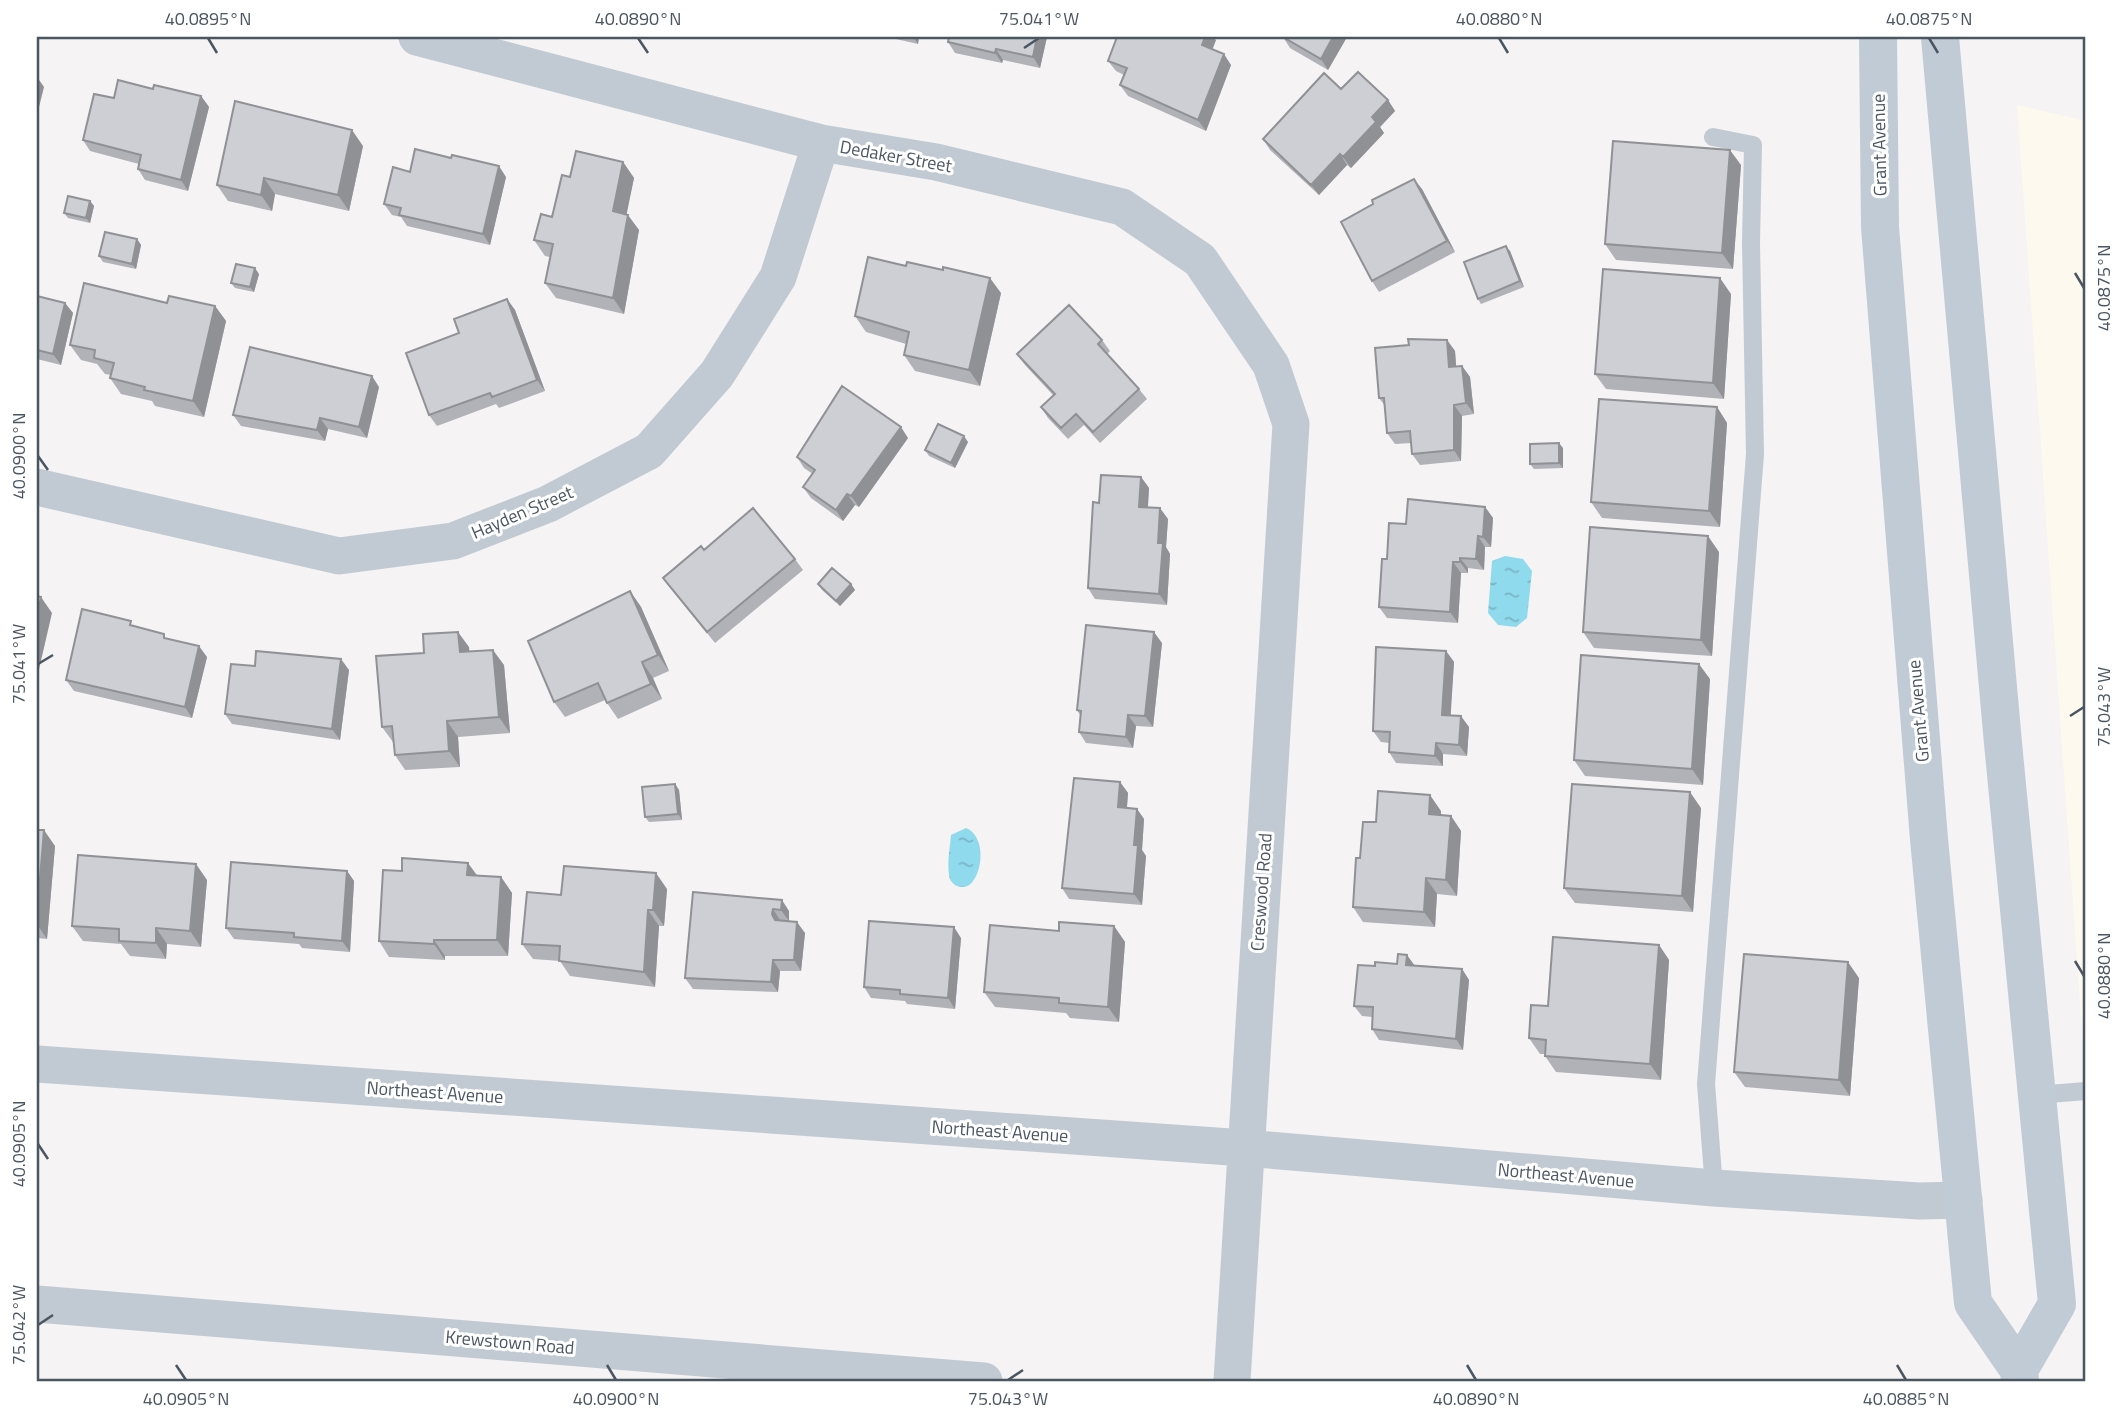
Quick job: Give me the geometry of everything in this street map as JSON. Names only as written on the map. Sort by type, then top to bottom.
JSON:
[{"type":"main road","name":"Grant Avenue","points":[[1878,37],[1880,228],[1928,825],[1973,1303],[2020,1376]]},
{"type":"main road","name":"Grant Avenue","points":[[1940,37],[2057,1304],[2020,1376]]},
{"type":"street","name":"Dedaker Street","points":[[417,37],[821,143],[936,162],[1122,207],[1200,260],[1271,365],[1284,404]]},
{"type":"street","name":"Hayden Street","points":[[37,487],[340,556],[453,541],[548,505],[649,451],[717,374],[778,277],[821,143]]},
{"type":"street","name":"Creswood Road","points":[[1232,1381],[1291,424],[1284,404]]},
{"type":"street","name":"Northeast Avenue","points":[[37,1064],[1245,1148],[1714,1188],[1919,1201],[1964,1200]]},
{"type":"street","name":"Krewstown Road","points":[[37,1304],[984,1381]]},
{"type":"lane","points":[[1713,137],[1753,145],[1751,243],[1755,454],[1706,1084],[1714,1188]]},
{"type":"lane","points":[[2036,1095],[2086,1091]]},
{"type":"shaded area","points":[[2017,105],[2086,121],[2086,1077],[2082,1032]]},
{"type":"water","points":[[1505,556],[1523,559],[1532,571],[1527,618],[1516,627],[1498,625],[1488,613],[1492,561]]},
{"type":"water","points":[[966,828],[976,837],[980,859],[973,881],[959,887],[950,879],[948,860],[951,835]]},
{"type":"building","points":[[949,37],[1037,37],[1033,57],[996,49],[995,53],[948,42]]},
{"type":"building","points":[[1117,37],[1205,37],[1202,45],[1224,54],[1198,120],[1120,85],[1127,68],[1108,61]]},
{"type":"building","points":[[1283,37],[1333,37],[1321,59]]},
{"type":"building","points":[[1358,72],[1388,100],[1372,117],[1376,122],[1343,157],[1340,154],[1311,185],[1263,139],[1324,73],[1341,89]]},
{"type":"building","points":[[118,80],[153,89],[154,85],[201,96],[181,180],[138,169],[141,155],[83,140],[94,94],[114,98]]},
{"type":"building","points":[[235,101],[352,130],[338,195],[264,178],[261,195],[217,185]]},
{"type":"building","points":[[1613,141],[1730,150],[1722,253],[1605,244]]},
{"type":"building","points":[[415,149],[499,166],[483,234],[399,215],[401,208],[384,204],[393,167],[410,172]]},
{"type":"building","points":[[576,151],[623,162],[613,211],[628,215],[613,298],[545,283],[553,244],[534,240],[541,214],[552,217],[562,175],[570,177]]},
{"type":"building","points":[[1414,179],[1447,241],[1372,281],[1341,222],[1373,204],[1372,200]]},
{"type":"building","points":[[68,196],[90,201],[86,218],[64,213]]},
{"type":"building","points":[[105,232],[137,239],[132,264],[99,256]]},
{"type":"building","points":[[1506,246],[1520,281],[1478,299],[1464,262]]},
{"type":"building","points":[[868,257],[906,266],[907,262],[943,270],[943,267],[990,278],[969,370],[904,355],[909,332],[855,316]]},
{"type":"building","points":[[236,264],[255,268],[250,287],[231,283]]},
{"type":"building","points":[[1603,269],[1720,278],[1713,383],[1595,374]]},
{"type":"building","points":[[84,283],[167,303],[169,296],[215,306],[193,401],[144,390],[145,387],[110,378],[114,363],[94,358],[95,350],[70,345]]},
{"type":"building","points":[[37,296],[65,303],[53,354],[37,350]]},
{"type":"building","points":[[507,299],[537,380],[492,397],[490,393],[429,415],[406,353],[459,333],[454,319]]},
{"type":"building","points":[[1069,305],[1102,340],[1098,344],[1139,389],[1093,432],[1076,414],[1061,428],[1041,407],[1055,394],[1017,354]]},
{"type":"building","points":[[1408,339],[1447,340],[1449,367],[1462,366],[1466,403],[1454,405],[1454,450],[1412,454],[1410,431],[1387,433],[1384,398],[1379,398],[1375,348],[1409,345]]},
{"type":"building","points":[[250,347],[372,376],[359,427],[320,418],[317,430],[233,415]]},
{"type":"building","points":[[842,386],[901,427],[851,496],[847,494],[836,510],[803,487],[815,470],[797,457]]},
{"type":"building","points":[[1599,399],[1717,407],[1709,511],[1591,502]]},
{"type":"building","points":[[938,424],[964,436],[951,463],[925,450]]},
{"type":"building","points":[[1559,443],[1559,463],[1530,464],[1530,444]]},
{"type":"building","points":[[1101,475],[1141,477],[1139,507],[1160,508],[1158,543],[1163,543],[1159,594],[1088,588],[1093,502],[1099,503]]},
{"type":"building","points":[[1408,499],[1485,507],[1483,537],[1478,536],[1476,559],[1460,558],[1460,562],[1453,562],[1450,612],[1379,607],[1382,559],[1387,559],[1389,523],[1406,524]]},
{"type":"building","points":[[753,508],[795,559],[707,632],[663,578],[701,546],[704,550]]},
{"type":"building","points":[[1590,527],[1708,536],[1701,640],[1583,632]]},
{"type":"building","points":[[832,568],[851,584],[836,601],[818,584]]},
{"type":"building","points":[[630,591],[658,655],[642,662],[651,684],[607,703],[598,683],[554,702],[528,641]]},
{"type":"building","points":[[37,596],[41,597],[37,617]]},
{"type":"building","points":[[82,609],[131,621],[130,625],[164,634],[164,638],[199,646],[185,707],[66,680]]},
{"type":"building","points":[[1086,625],[1154,632],[1145,716],[1128,715],[1126,737],[1079,732],[1081,711],[1077,710]]},
{"type":"building","points":[[458,632],[460,652],[493,650],[499,717],[447,721],[449,751],[395,755],[392,726],[382,727],[376,656],[424,653],[423,634]]},
{"type":"building","points":[[1376,647],[1446,651],[1442,715],[1461,716],[1459,745],[1436,743],[1435,756],[1389,752],[1390,732],[1373,731]]},
{"type":"building","points":[[256,651],[341,659],[332,729],[225,714],[231,664],[255,666]]},
{"type":"building","points":[[1581,655],[1699,664],[1692,769],[1574,760]]},
{"type":"building","points":[[1074,778],[1120,782],[1118,807],[1137,809],[1134,845],[1138,845],[1134,894],[1062,888]]},
{"type":"building","points":[[675,784],[678,814],[645,817],[642,787]]},
{"type":"building","points":[[1572,784],[1690,792],[1682,896],[1564,888]]},
{"type":"building","points":[[1378,791],[1430,795],[1429,814],[1451,816],[1446,880],[1426,878],[1424,912],[1353,907],[1356,858],[1360,858],[1363,822],[1376,822]]},
{"type":"building","points":[[37,830],[44,830],[37,914]]},
{"type":"building","points":[[78,855],[196,864],[190,931],[156,928],[156,943],[119,941],[119,929],[72,926]]},
{"type":"building","points":[[402,858],[468,863],[467,875],[501,877],[497,940],[434,940],[434,944],[379,941],[383,870],[402,871]]},
{"type":"building","points":[[231,862],[347,871],[342,941],[294,937],[294,933],[226,928]]},
{"type":"building","points":[[564,866],[656,873],[653,910],[648,910],[644,972],[559,961],[560,946],[522,944],[527,892],[561,895]]},
{"type":"building","points":[[693,892],[782,900],[781,910],[773,909],[772,914],[775,920],[797,922],[794,960],[773,960],[771,982],[685,978]]},
{"type":"building","points":[[869,921],[954,927],[948,998],[900,994],[900,990],[864,987]]},
{"type":"building","points":[[1059,922],[1114,926],[1108,1007],[1059,1003],[1059,998],[984,992],[990,925],[1059,931]]},
{"type":"building","points":[[1553,937],[1659,945],[1650,1064],[1545,1056],[1546,1040],[1529,1038],[1531,1005],[1548,1006]]},
{"type":"building","points":[[1398,954],[1407,955],[1406,965],[1462,969],[1456,1039],[1372,1029],[1373,1007],[1354,1006],[1358,965],[1375,966],[1375,962],[1397,964]]},
{"type":"building","points":[[1744,954],[1848,962],[1839,1080],[1734,1072]]}]
